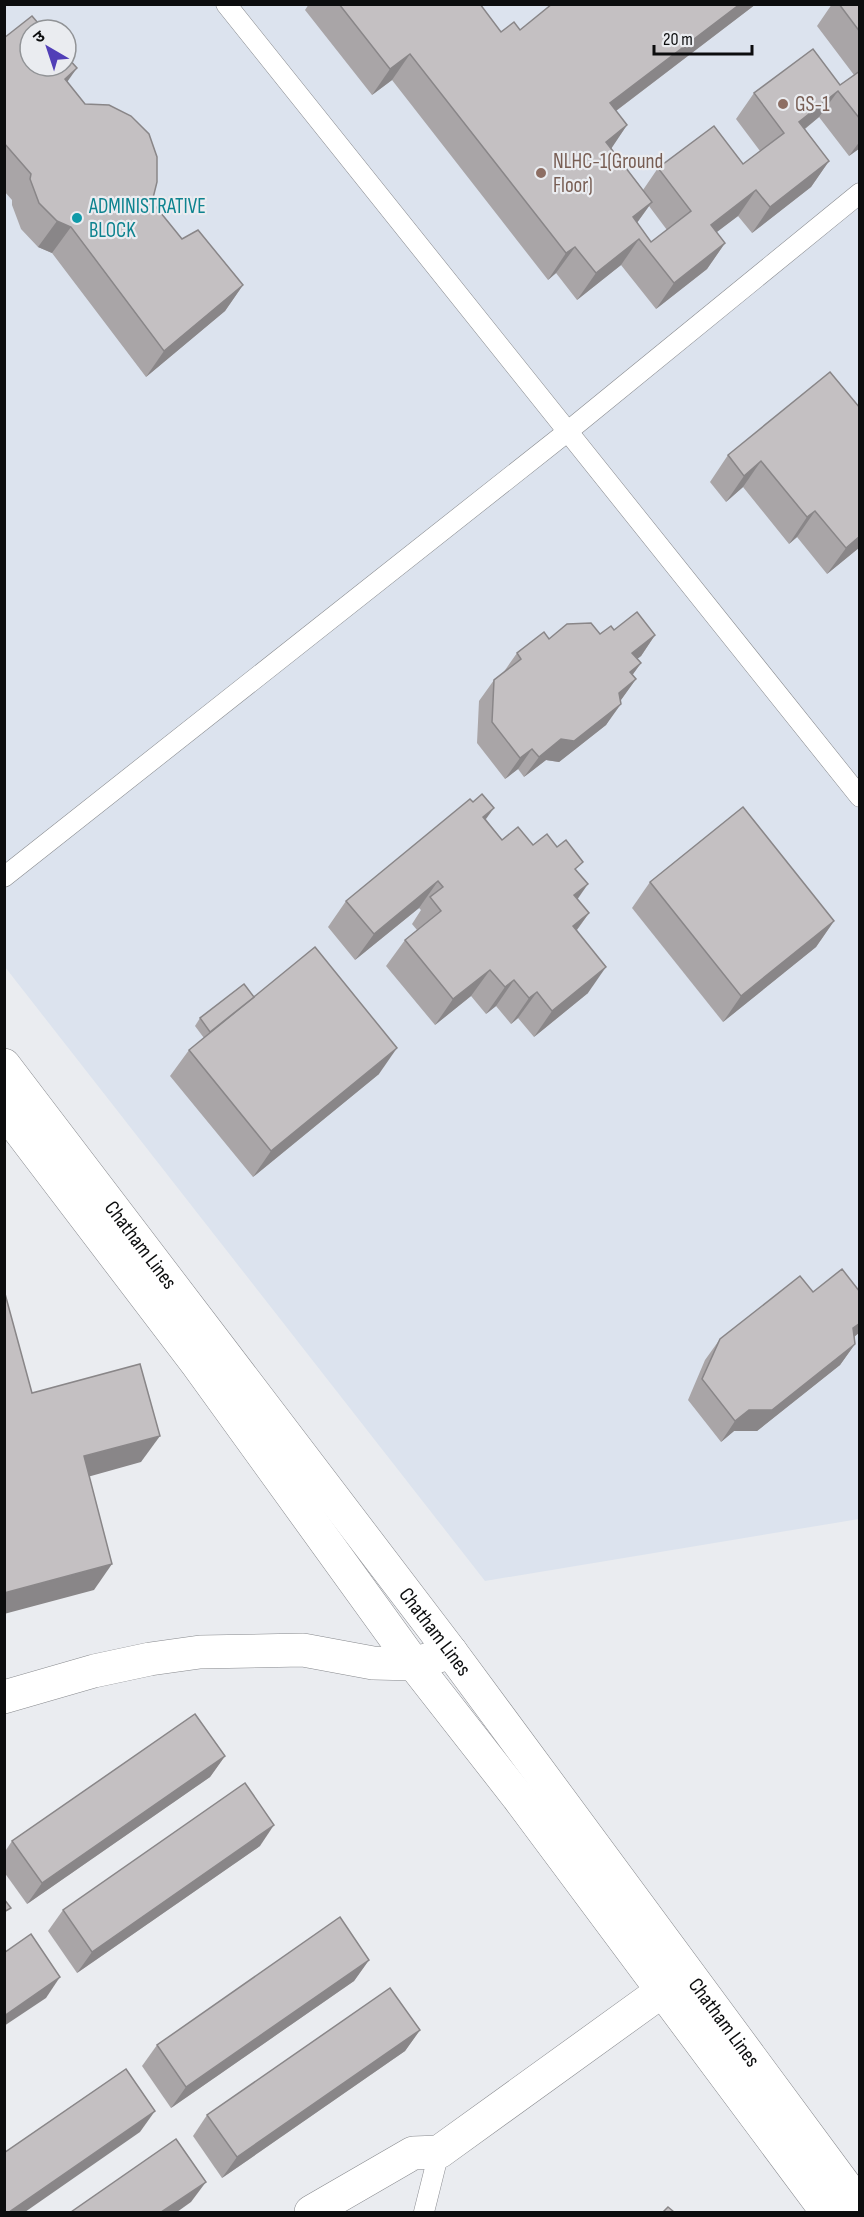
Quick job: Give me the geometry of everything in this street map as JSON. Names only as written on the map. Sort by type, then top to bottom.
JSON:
[{"type":"main road","name":"Chatham Lines","points":[[4,1065],[451,1652],[860,2206]]},
{"type":"main road","name":"Chatham Lines","points":[[4,1110],[198,1365],[414,1664],[518,1797],[827,2212]]},
{"type":"main road","points":[[4,1697],[94,1671],[150,1659],[200,1652],[303,1650],[373,1663],[414,1664],[451,1652]]},
{"type":"main road","points":[[311,2212],[413,2153],[439,2152],[662,1992]]},
{"type":"lane","points":[[226,4],[860,797]]},
{"type":"lane","points":[[4,877],[567,432],[860,193]]},
{"type":"lane","points":[[424,2212],[439,2152]]},
{"type":"shaded area","points":[[5,5],[859,5],[859,1519],[485,1581],[5,967]]},
{"type":"building","points":[[339,4],[480,4],[501,32],[514,22],[520,30],[552,4],[740,4],[610,103],[627,125],[606,142],[652,202],[633,217],[651,242],[691,211],[658,168],[714,126],[743,164],[784,133],[754,93],[813,49],[840,85],[860,71],[860,119],[838,91],[799,122],[829,161],[770,207],[756,190],[711,225],[725,243],[674,283],[639,239],[596,273],[575,247],[566,253],[410,54],[390,69]]},
{"type":"building","points":[[839,4],[860,4],[860,32]]},
{"type":"building","name":"ADMINISTRATIVE BLOCK","points":[[18,27],[18,78],[66,78],[85,104],[109,105],[131,116],[149,134],[157,157],[157,182],[152,202],[182,239],[198,230],[243,285],[164,351],[71,227],[57,221],[39,203],[30,179],[31,174],[4,143],[4,38]]},
{"type":"building","points":[[830,372],[860,408],[860,536],[846,548],[815,511],[807,517],[761,461],[744,476],[728,455]]},
{"type":"building","points":[[637,612],[655,635],[632,653],[641,663],[630,672],[636,679],[619,693],[621,704],[574,741],[561,739],[539,757],[532,749],[520,758],[492,722],[494,680],[521,659],[517,653],[544,632],[549,639],[567,624],[591,623],[600,634],[611,626],[614,630]]},
{"type":"building","points":[[482,794],[494,808],[483,817],[502,840],[518,827],[533,845],[547,834],[557,847],[566,840],[583,862],[575,869],[588,884],[574,895],[589,913],[573,926],[606,967],[552,1011],[537,992],[529,998],[514,980],[505,987],[490,970],[453,999],[405,940],[441,911],[430,897],[443,887],[438,881],[374,934],[346,901],[470,799],[473,802]]},
{"type":"building","points":[[743,807],[834,921],[741,996],[650,882]]},
{"type":"building","points":[[315,947],[397,1048],[271,1151],[189,1050]]},
{"type":"building","points":[[244,984],[254,997],[210,1032],[200,1018]]},
{"type":"building","points":[[842,1269],[860,1292],[860,1323],[853,1328],[855,1344],[772,1410],[749,1410],[735,1421],[702,1379],[720,1339],[800,1276],[813,1292]]},
{"type":"building","points":[[4,1290],[32,1393],[140,1364],[160,1436],[84,1456],[112,1564],[4,1593]]},
{"type":"building","points":[[195,1714],[225,1756],[42,1883],[12,1841]]},
{"type":"building","points":[[245,1783],[274,1825],[92,1952],[63,1910]]},
{"type":"building","points":[[4,1899],[11,1908],[4,1912]]},
{"type":"building","points":[[340,1917],[369,1960],[186,2087],[157,2045]]},
{"type":"building","points":[[31,1934],[60,1977],[4,2016],[4,1953]]},
{"type":"building","points":[[390,1988],[420,2030],[237,2157],[207,2115]]},
{"type":"building","points":[[126,2069],[155,2111],[9,2212],[4,2212],[4,2153]]},
{"type":"building","points":[[176,2139],[206,2182],[161,2212],[71,2212]]},
{"type":"building","points":[[668,2207],[674,2212],[663,2212]]},
{"type":"place","name":"GS-1","points":[[783,104]]},
{"type":"place","name":"NLHC-1(Ground Floor)","points":[[541,173]]},
{"type":"place","name":"ADMINISTRATIVE BLOCK","points":[[77,218]]}]
